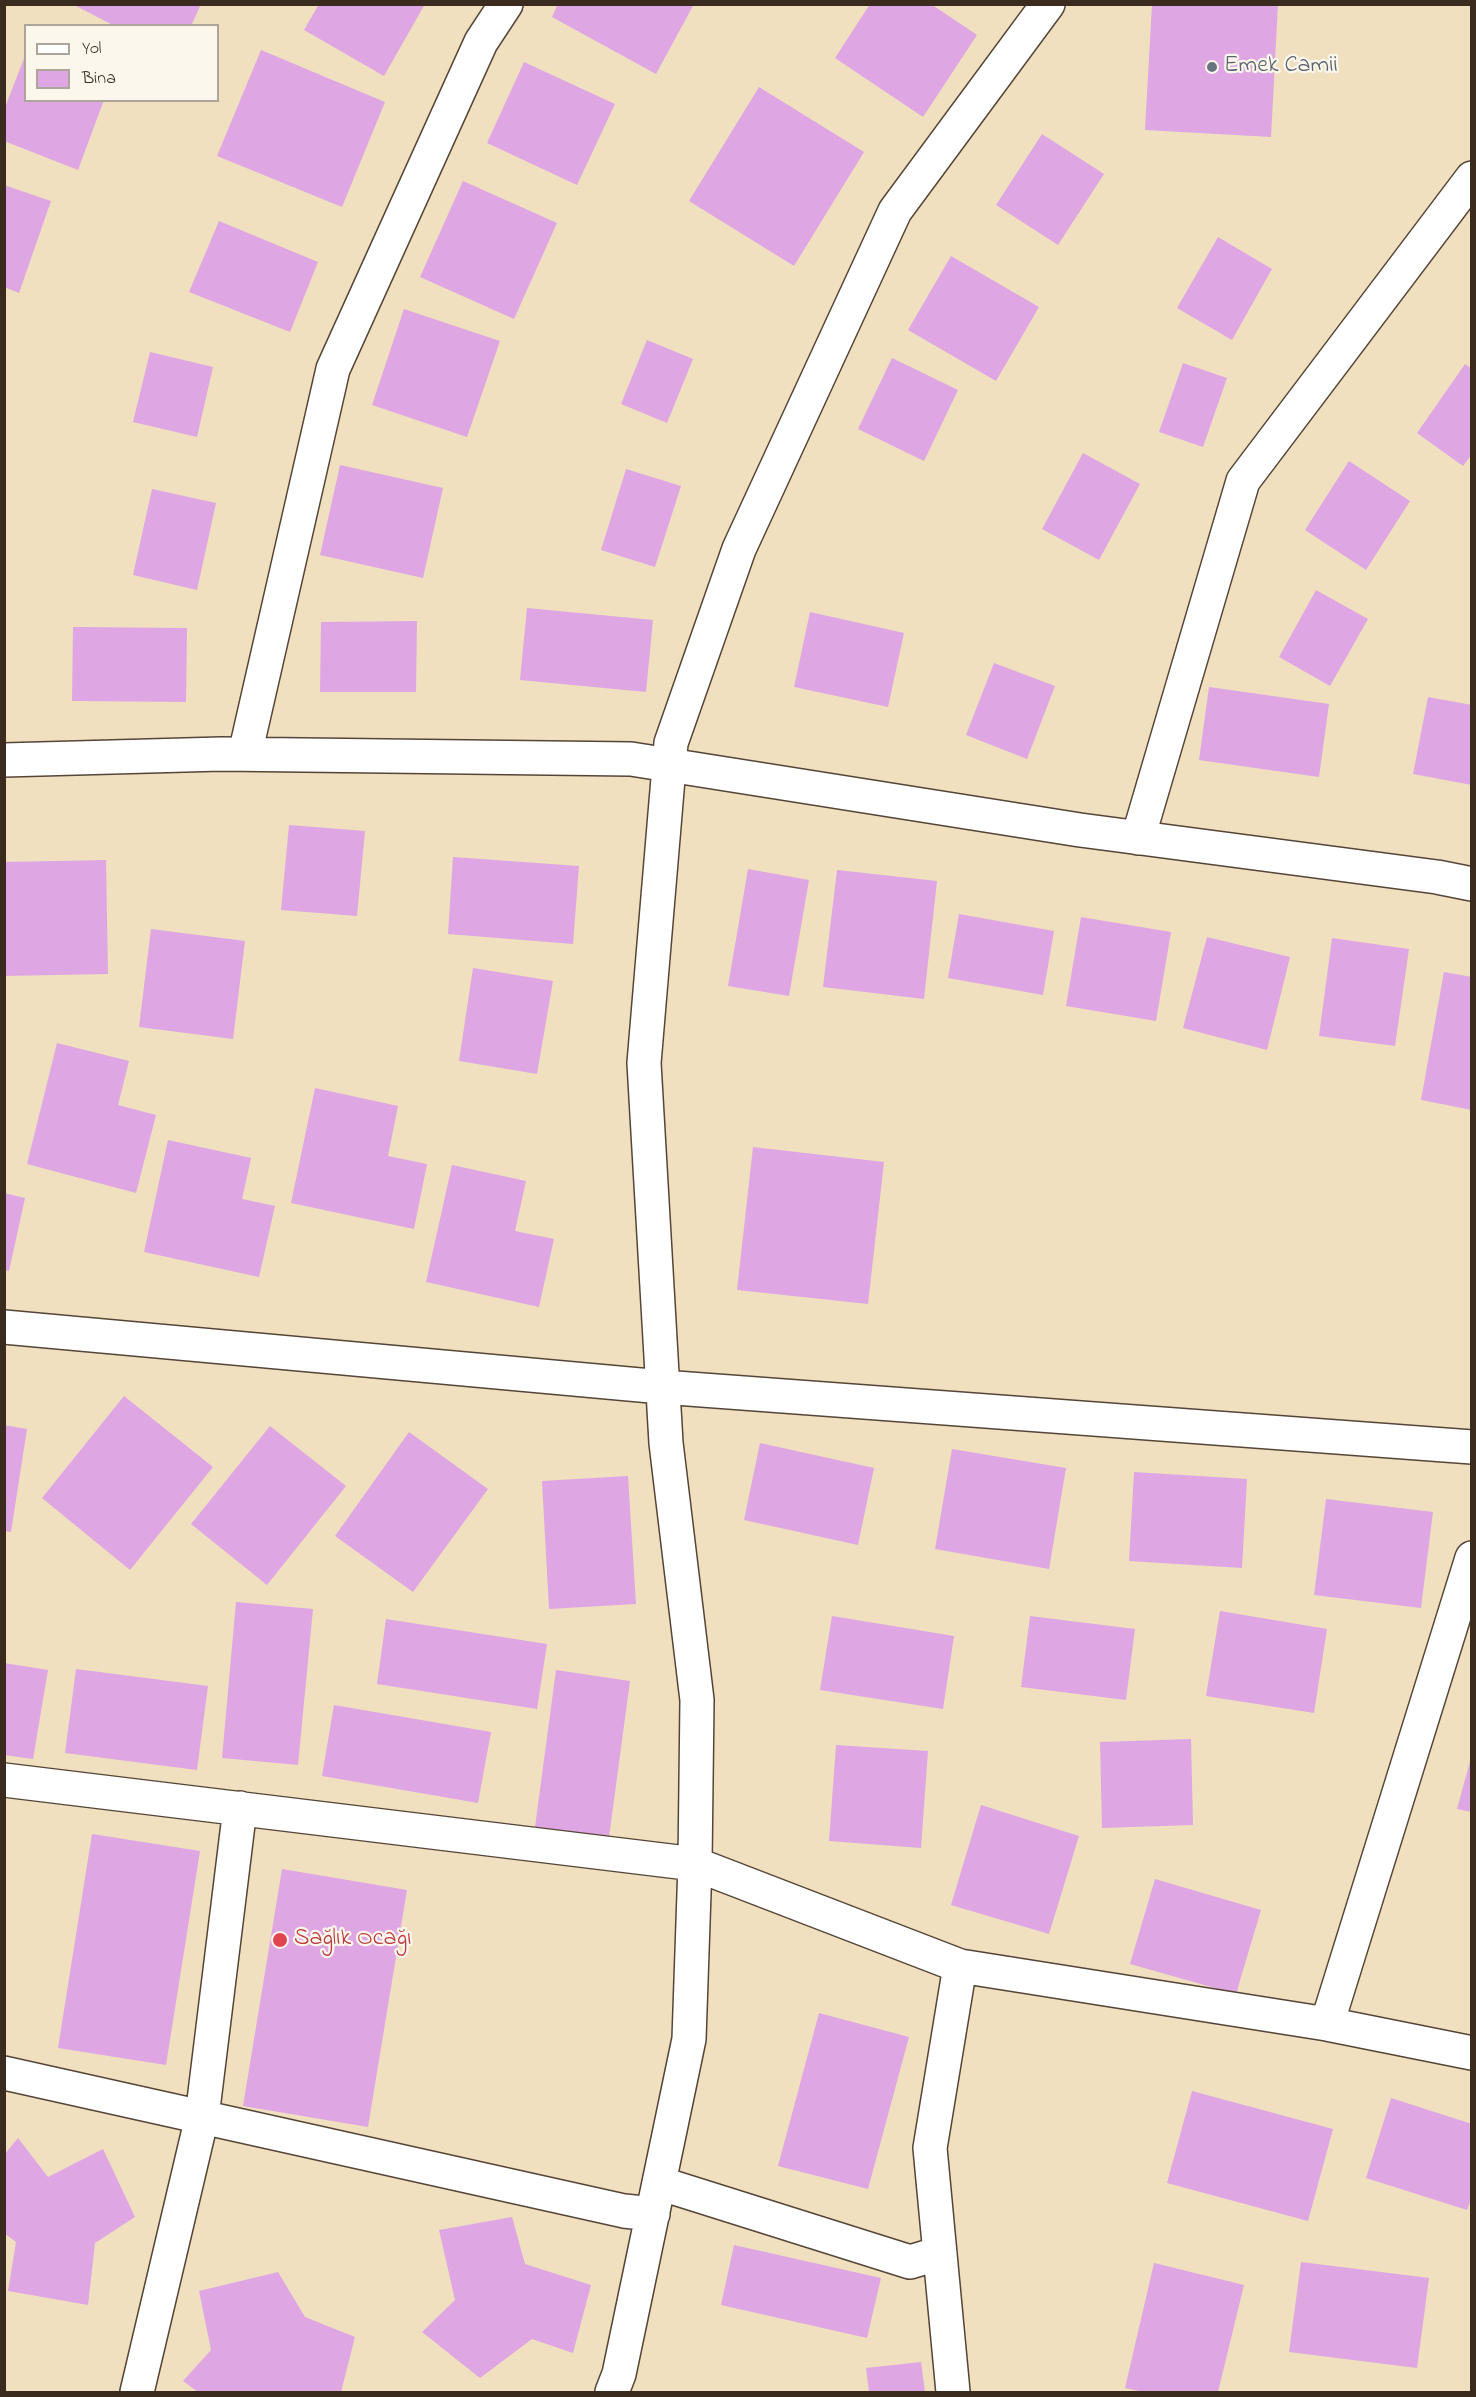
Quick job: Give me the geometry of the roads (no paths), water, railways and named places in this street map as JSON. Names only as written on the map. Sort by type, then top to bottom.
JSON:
[{"type":"street","points":[[245,754],[333,369],[482,42],[506,4]]},
{"type":"street","points":[[612,2392],[619,2374],[689,2039],[695,1864],[697,1700],[666,1443],[644,1063],[671,743],[739,549],[895,210],[1048,4]]},
{"type":"street","points":[[1138,838],[1243,481],[1472,178]]},
{"type":"street","points":[[4,760],[245,754],[631,759],[1138,838],[1437,877],[1472,884]]},
{"type":"street","points":[[4,1328],[662,1387],[1472,1446]]},
{"type":"street","points":[[1327,2024],[1472,1558]]},
{"type":"street","points":[[4,1780],[695,1864],[960,1966],[1327,2024],[1472,2053]]},
{"type":"street","points":[[137,2392],[202,2117],[240,1808]]},
{"type":"street","points":[[953,2392],[930,2148],[960,1966]]},
{"type":"street","points":[[4,2073],[624,2211],[656,2199],[910,2262],[940,2253]]},
{"type":"place","name":"Emek Camii","points":[[1212,67]]},
{"type":"place","name":"Sağlık Ocağı","points":[[280,1940]]}]
